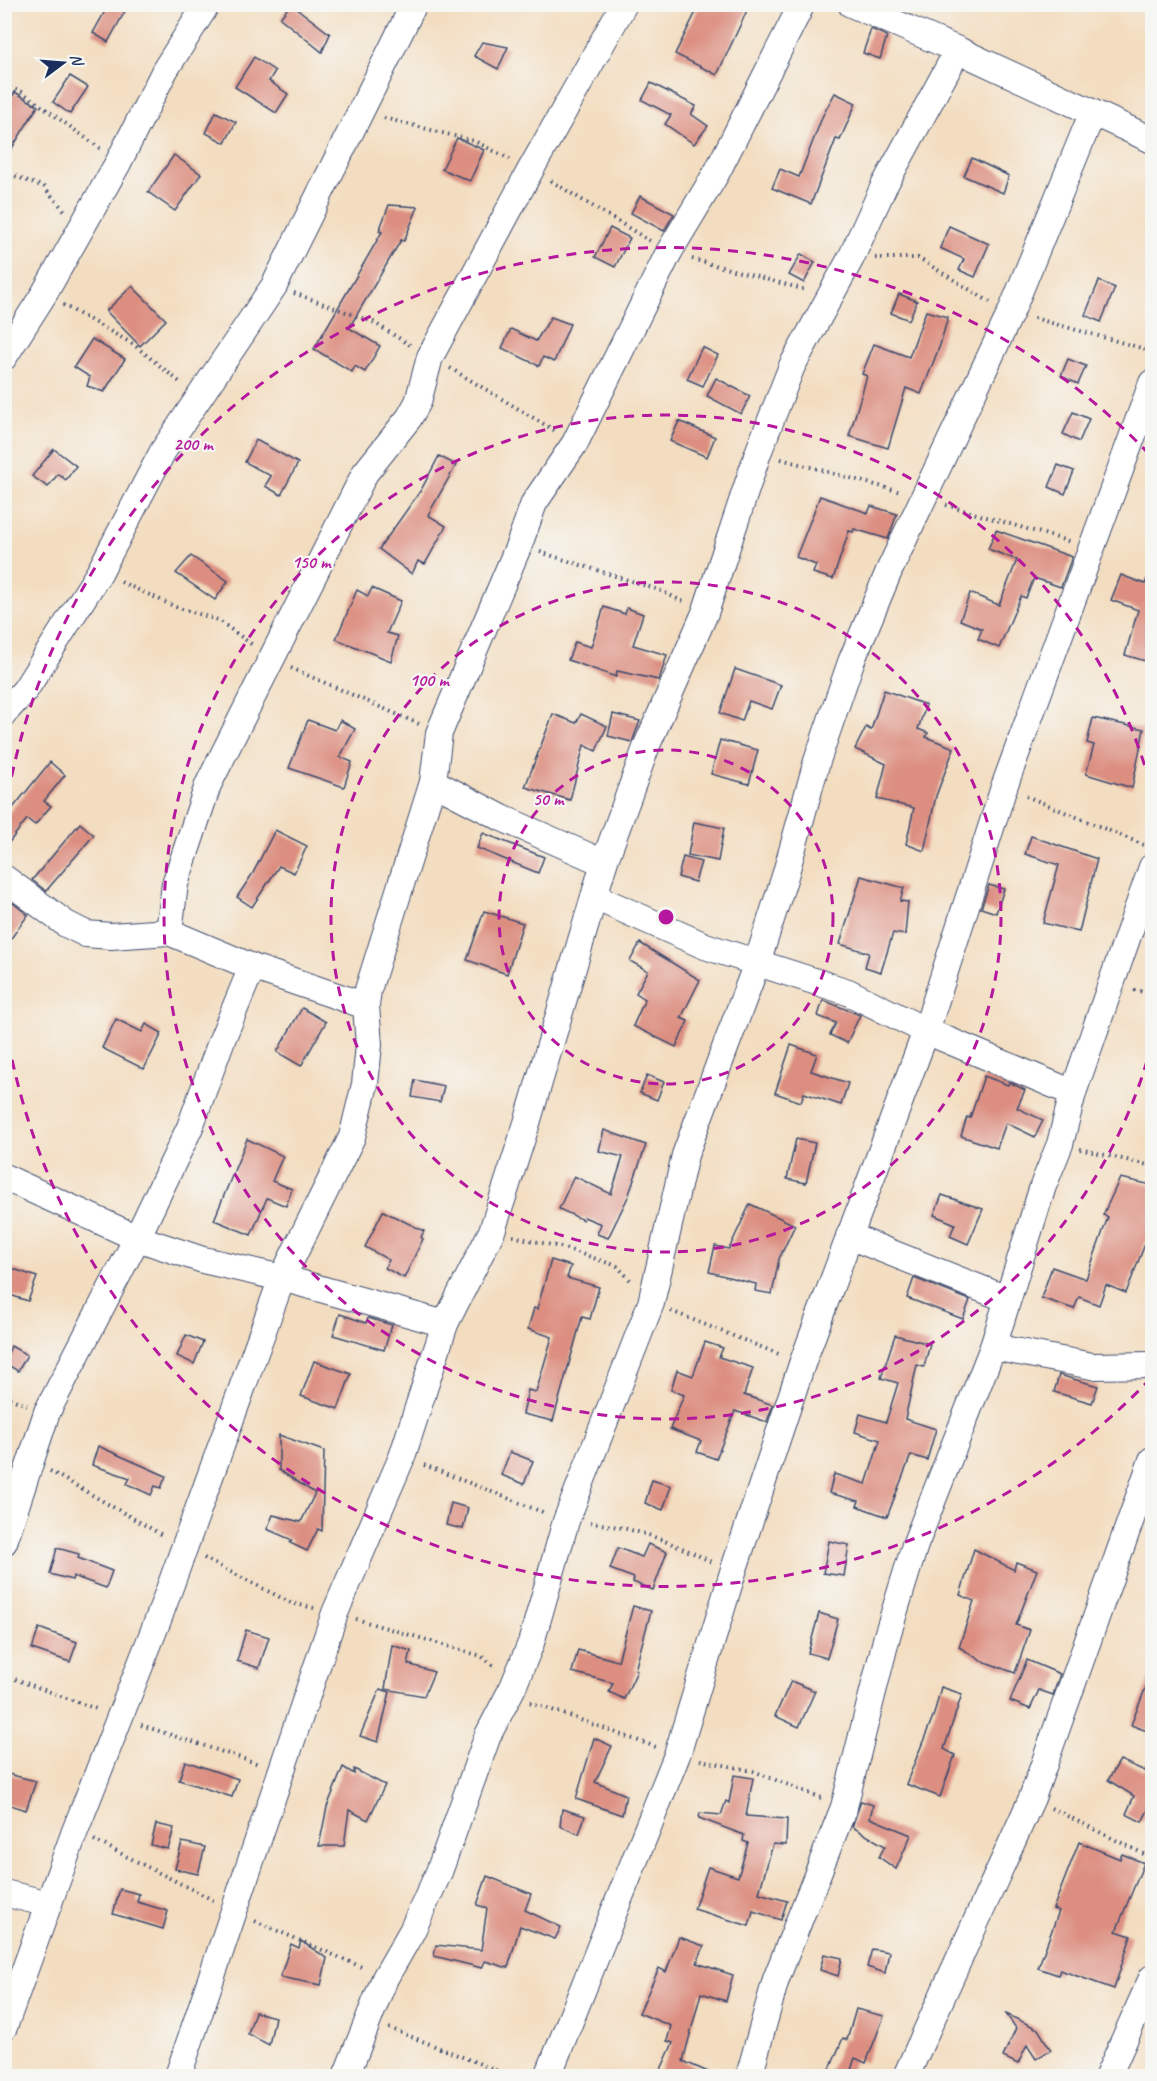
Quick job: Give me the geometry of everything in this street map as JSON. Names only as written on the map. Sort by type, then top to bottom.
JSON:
[{"type":"street","points":[[4,357],[44,294],[118,163],[165,70],[207,4]]},
{"type":"street","points":[[4,713],[25,690],[99,573],[163,451],[273,286],[357,113],[414,4]]},
{"type":"street","points":[[169,932],[175,884],[208,785],[365,473],[409,418],[418,402],[430,357],[531,169],[624,4]]},
{"type":"street","points":[[4,2027],[282,1278],[352,1137],[364,1084],[369,1045],[366,1006],[372,975],[433,782],[439,733],[519,545],[534,503],[575,443],[669,252],[717,172],[802,4]]},
{"type":"street","points":[[851,4],[958,50],[1152,140]]},
{"type":"street","points":[[178,2076],[334,1613],[371,1523],[402,1457],[445,1324],[492,1231],[604,863],[646,745],[705,613],[758,453],[792,366],[830,296],[884,186],[958,50]]},
{"type":"street","points":[[346,2076],[385,1978],[412,1931],[439,1872],[488,1735],[513,1687],[531,1643],[566,1521],[651,1303],[685,1155],[757,963],[785,876],[817,761],[850,662],[889,571],[1011,312],[1092,114]]},
{"type":"street","points":[[548,2076],[677,1755],[744,1539],[802,1364],[926,1031],[1004,787],[1152,383]]},
{"type":"street","points":[[433,782],[502,818],[604,863]]},
{"type":"street","points":[[749,2076],[776,1979],[844,1808],[887,1636],[915,1545],[993,1347],[1043,1186],[1060,1144],[1073,1093],[1152,867]]},
{"type":"street","points":[[4,878],[66,924],[87,934],[111,936],[169,932],[252,967],[366,1006]]},
{"type":"street","points":[[595,897],[705,946],[848,992],[926,1031],[1073,1093]]},
{"type":"street","points":[[4,1542],[33,1461],[47,1412],[137,1238],[190,1127],[221,1042],[252,967]]},
{"type":"street","points":[[4,1178],[137,1238],[203,1260],[282,1278],[445,1324]]},
{"type":"street","points":[[849,1236],[1007,1299]]},
{"type":"street","points":[[993,1347],[1092,1366],[1152,1365]]},
{"type":"street","points":[[906,2076],[1032,1798],[1152,1460]]},
{"type":"street","points":[[4,1893],[49,1904]]},
{"type":"street","points":[[1108,2076],[1152,1978]]},
{"type":"path","points":[[4,86],[30,98],[118,163]]},
{"type":"path","points":[[357,113],[418,125],[474,141],[531,169],[669,252],[830,296]]},
{"type":"path","points":[[4,172],[44,187],[80,228]]},
{"type":"path","points":[[44,294],[133,344],[198,397]]},
{"type":"path","points":[[519,545],[659,590],[705,613]]},
{"type":"path","points":[[1004,787],[1152,849]]},
{"type":"path","points":[[1060,1144],[1152,1166]]},
{"type":"path","points":[[33,1461],[184,1547],[291,1603],[334,1613],[481,1656],[502,1671],[513,1687],[528,1701],[677,1755],[753,1771],[844,1808]]},
{"type":"path","points":[[1032,1798],[1152,1858]]},
{"type":"path","points":[[369,2020],[511,2076]]},
{"type":"building","points":[[109,4],[129,4],[108,42],[93,33]]},
{"type":"building","points":[[291,4],[330,34],[322,52],[280,18]]},
{"type":"building","points":[[700,4],[750,4],[717,75],[675,54]]},
{"type":"building","points":[[871,29],[887,36],[880,59],[863,53]]},
{"type":"building","points":[[482,42],[508,47],[498,69],[474,56]]},
{"type":"building","points":[[254,57],[275,71],[269,81],[288,94],[276,113],[235,87]]},
{"type":"building","points":[[70,76],[88,87],[70,114],[53,102]]},
{"type":"building","points":[[651,83],[696,106],[691,114],[708,126],[694,144],[665,124],[671,115],[642,100]]},
{"type":"building","points":[[15,92],[38,106],[4,161],[4,110]]},
{"type":"building","points":[[835,93],[856,103],[840,140],[836,139],[811,204],[772,188],[780,169],[799,177],[823,115]]},
{"type":"building","points":[[216,112],[236,122],[225,143],[206,133]]},
{"type":"building","points":[[457,138],[484,150],[470,181],[442,169]]},
{"type":"building","points":[[174,155],[201,174],[175,211],[148,192]]},
{"type":"building","points":[[972,158],[1009,176],[1003,193],[964,176]]},
{"type":"building","points":[[640,196],[674,214],[664,231],[631,213]]},
{"type":"building","points":[[389,205],[418,207],[404,241],[401,240],[349,328],[380,346],[365,372],[355,366],[352,372],[314,349],[382,232],[379,231]]},
{"type":"building","points":[[949,226],[989,244],[975,277],[959,270],[964,259],[940,248]]},
{"type":"building","points":[[610,228],[630,238],[615,267],[595,257]]},
{"type":"building","points":[[801,254],[815,262],[804,283],[789,275]]},
{"type":"building","points":[[1099,281],[1115,288],[1101,322],[1085,315]]},
{"type":"building","points":[[132,286],[166,320],[140,346],[106,311]]},
{"type":"building","points":[[899,294],[917,301],[909,320],[891,313]]},
{"type":"building","points":[[926,311],[948,317],[921,394],[906,388],[888,448],[849,436],[867,376],[862,374],[874,344],[909,357]]},
{"type":"building","points":[[551,317],[570,324],[554,362],[543,357],[539,366],[502,348],[511,329],[536,341]]},
{"type":"building","points":[[92,339],[125,359],[104,392],[87,386],[90,377],[74,367]]},
{"type":"building","points":[[702,347],[718,355],[703,386],[687,379]]},
{"type":"building","points":[[1068,359],[1086,366],[1078,384],[1061,376]]},
{"type":"building","points":[[716,378],[750,396],[741,414],[707,396]]},
{"type":"building","points":[[1073,412],[1089,419],[1079,442],[1063,434]]},
{"type":"building","points":[[679,421],[715,437],[707,457],[670,441]]},
{"type":"building","points":[[256,440],[298,463],[281,495],[265,486],[271,476],[245,462]]},
{"type":"building","points":[[54,449],[76,466],[66,480],[58,474],[48,487],[32,476]]},
{"type":"building","points":[[439,456],[456,465],[428,515],[446,526],[425,564],[418,561],[412,574],[379,549],[421,490]]},
{"type":"building","points":[[1058,465],[1074,471],[1065,494],[1049,487]]},
{"type":"building","points":[[820,496],[868,513],[871,506],[897,514],[888,539],[854,529],[853,532],[849,531],[833,579],[813,573],[816,565],[796,557]]},
{"type":"building","points":[[996,530],[1072,557],[1061,587],[1034,578],[1026,598],[1021,596],[999,648],[978,639],[982,629],[960,620],[970,593],[999,605],[1017,560],[988,549]]},
{"type":"building","points":[[191,556],[228,581],[215,600],[176,573]]},
{"type":"building","points":[[1121,575],[1145,584],[1148,577],[1152,578],[1152,663],[1125,655],[1138,610],[1111,600]]},
{"type":"building","points":[[372,588],[401,601],[387,633],[398,636],[391,661],[336,639],[357,590],[368,596]]},
{"type":"building","points":[[604,607],[625,614],[627,608],[643,614],[633,645],[667,655],[659,680],[617,671],[616,677],[568,660],[575,642],[591,647]]},
{"type":"building","points":[[735,669],[781,685],[772,709],[749,701],[742,721],[720,713]]},
{"type":"building","points":[[884,690],[926,705],[918,729],[928,733],[926,737],[954,748],[936,796],[924,851],[906,844],[914,808],[877,799],[886,764],[855,749],[866,727],[871,730]]},
{"type":"building","points":[[553,714],[576,723],[581,714],[607,726],[596,751],[584,745],[570,800],[525,787]]},
{"type":"building","points":[[613,714],[640,721],[632,742],[608,736]]},
{"type":"building","points":[[1093,718],[1144,729],[1132,788],[1086,774],[1094,745],[1087,743]]},
{"type":"building","points":[[308,720],[335,730],[340,720],[355,729],[340,757],[352,762],[344,787],[289,768]]},
{"type":"building","points":[[720,740],[758,750],[749,784],[711,774]]},
{"type":"building","points":[[50,762],[65,775],[44,801],[51,806],[35,825],[27,819],[4,849],[4,819]]},
{"type":"building","points":[[694,822],[724,828],[718,861],[688,855]]},
{"type":"building","points":[[80,823],[94,835],[46,891],[32,880]]},
{"type":"building","points":[[275,830],[307,846],[294,873],[279,866],[252,907],[237,897],[253,873]]},
{"type":"building","points":[[483,833],[544,857],[538,873],[477,848]]},
{"type":"building","points":[[1031,836],[1097,859],[1079,932],[1043,923],[1059,865],[1025,854]]},
{"type":"building","points":[[683,857],[701,862],[695,882],[678,877]]},
{"type":"building","points":[[861,876],[904,888],[900,901],[908,902],[905,935],[893,933],[881,972],[865,967],[869,953],[840,944]]},
{"type":"building","points":[[989,885],[1004,889],[996,913],[981,908]]},
{"type":"building","points":[[13,903],[28,915],[4,948],[4,913]]},
{"type":"building","points":[[484,911],[523,923],[507,974],[467,960]]},
{"type":"building","points":[[640,943],[700,980],[681,1018],[688,1021],[676,1047],[633,1026],[645,999],[636,993],[648,971],[630,961]]},
{"type":"building","points":[[823,1000],[860,1015],[847,1043],[830,1035],[836,1023],[818,1016]]},
{"type":"building","points":[[302,1008],[326,1022],[301,1066],[277,1052]]},
{"type":"building","points":[[116,1019],[142,1032],[146,1024],[162,1033],[144,1069],[102,1048]]},
{"type":"building","points":[[791,1045],[817,1054],[811,1071],[848,1083],[841,1105],[804,1093],[801,1102],[775,1093]]},
{"type":"building","points":[[647,1075],[664,1082],[657,1100],[640,1093]]},
{"type":"building","points":[[984,1076],[1008,1085],[1009,1082],[1025,1090],[1017,1108],[1043,1120],[1035,1137],[1006,1123],[997,1148],[961,1136],[967,1117],[970,1118]]},
{"type":"building","points":[[415,1080],[444,1086],[440,1102],[412,1097]]},
{"type":"building","points":[[604,1130],[646,1145],[628,1197],[608,1238],[597,1234],[601,1224],[584,1217],[583,1220],[559,1209],[574,1176],[611,1194],[623,1157],[599,1151]]},
{"type":"building","points":[[247,1139],[283,1156],[272,1181],[292,1189],[286,1206],[267,1198],[251,1235],[214,1220]]},
{"type":"building","points":[[796,1139],[815,1143],[806,1183],[787,1179]]},
{"type":"building","points":[[1120,1178],[1152,1185],[1152,1226],[1126,1293],[1106,1285],[1099,1305],[1079,1297],[1074,1309],[1041,1298],[1052,1267],[1086,1279],[1108,1217],[1103,1215]]},
{"type":"building","points":[[942,1195],[983,1209],[968,1244],[950,1236],[955,1224],[934,1215]]},
{"type":"building","points":[[750,1204],[795,1225],[779,1259],[772,1294],[755,1291],[756,1284],[709,1272],[715,1246],[729,1249]]},
{"type":"building","points":[[383,1211],[424,1231],[421,1237],[423,1239],[404,1278],[385,1268],[389,1260],[365,1247]]},
{"type":"building","points":[[551,1260],[571,1266],[567,1278],[599,1287],[590,1319],[582,1317],[553,1421],[523,1414],[528,1390],[536,1392],[552,1337],[528,1329],[534,1308],[537,1309]]},
{"type":"building","points":[[8,1267],[37,1277],[28,1301],[4,1293],[4,1276]]},
{"type":"building","points":[[914,1278],[970,1300],[963,1319],[907,1298]]},
{"type":"building","points":[[340,1314],[366,1323],[368,1318],[392,1325],[384,1350],[333,1335]]},
{"type":"building","points":[[186,1335],[203,1342],[194,1364],[177,1356]]},
{"type":"building","points":[[895,1335],[930,1344],[924,1367],[917,1365],[905,1419],[936,1429],[927,1460],[911,1455],[887,1517],[857,1506],[859,1501],[829,1493],[834,1474],[866,1484],[880,1440],[855,1432],[860,1414],[886,1422],[898,1383],[881,1378]]},
{"type":"building","points":[[705,1342],[723,1348],[719,1357],[753,1368],[744,1395],[773,1405],[767,1422],[735,1411],[716,1459],[697,1452],[701,1441],[670,1429],[684,1395],[671,1390],[677,1370],[693,1376]]},
{"type":"building","points":[[11,1346],[27,1355],[18,1371],[4,1363]]},
{"type":"building","points":[[314,1361],[351,1374],[338,1409],[301,1396]]},
{"type":"building","points":[[1059,1375],[1098,1386],[1092,1403],[1054,1392]]},
{"type":"building","points":[[279,1435],[324,1451],[322,1531],[318,1529],[307,1551],[290,1543],[292,1540],[267,1529],[273,1515],[301,1522],[315,1493],[279,1470]]},
{"type":"building","points":[[98,1446],[166,1476],[161,1488],[155,1486],[151,1495],[127,1484],[130,1478],[92,1465]]},
{"type":"building","points":[[510,1452],[533,1461],[524,1484],[501,1475]]},
{"type":"building","points":[[652,1480],[671,1486],[663,1510],[645,1503]]},
{"type":"building","points":[[451,1503],[468,1508],[463,1529],[446,1525]]},
{"type":"building","points":[[829,1541],[849,1545],[844,1576],[823,1573]]},
{"type":"building","points":[[648,1544],[667,1552],[653,1590],[633,1582],[634,1578],[610,1569],[618,1548],[642,1557]]},
{"type":"building","points":[[57,1548],[79,1554],[78,1558],[112,1571],[106,1588],[73,1576],[72,1580],[50,1574]]},
{"type":"building","points":[[974,1549],[1014,1570],[1016,1562],[1037,1570],[1016,1625],[1030,1630],[1015,1673],[980,1660],[959,1647],[974,1601],[960,1595]]},
{"type":"building","points":[[633,1606],[651,1611],[635,1670],[637,1671],[624,1699],[609,1692],[613,1683],[572,1672],[578,1650],[618,1661]]},
{"type":"building","points":[[819,1613],[838,1619],[827,1658],[808,1653]]},
{"type":"building","points":[[39,1628],[77,1642],[70,1662],[32,1649]]},
{"type":"building","points":[[246,1630],[269,1637],[259,1668],[237,1661]]},
{"type":"building","points":[[392,1645],[411,1651],[408,1664],[434,1672],[424,1696],[385,1689]]},
{"type":"building","points":[[1027,1660],[1060,1674],[1053,1695],[1039,1690],[1030,1709],[1010,1701]]},
{"type":"building","points":[[1152,1674],[1152,1733],[1131,1725]]},
{"type":"building","points":[[791,1681],[815,1691],[799,1727],[775,1716]]},
{"type":"building","points":[[941,1687],[962,1694],[944,1749],[955,1755],[940,1797],[906,1784],[934,1714]]},
{"type":"building","points":[[380,1689],[390,1692],[378,1742],[360,1736]]},
{"type":"building","points":[[594,1738],[612,1746],[595,1782],[626,1795],[622,1815],[576,1799]]},
{"type":"building","points":[[1152,1754],[1152,1807],[1150,1806],[1142,1822],[1126,1814],[1134,1796],[1108,1780],[1120,1760],[1145,1771]]},
{"type":"building","points":[[185,1761],[238,1779],[232,1797],[179,1780]]},
{"type":"building","points":[[343,1767],[354,1774],[354,1769],[385,1785],[368,1820],[349,1810],[344,1846],[319,1846],[327,1807]]},
{"type":"building","points":[[4,1773],[36,1781],[26,1810],[4,1803]]},
{"type":"building","points":[[734,1775],[753,1778],[746,1816],[787,1819],[786,1845],[773,1844],[759,1893],[787,1901],[781,1920],[753,1911],[749,1926],[694,1909],[708,1867],[738,1877],[748,1843],[743,1841],[744,1835],[699,1818],[700,1813],[721,1815],[726,1801],[729,1803]]},
{"type":"building","points":[[861,1801],[873,1805],[870,1818],[911,1835],[896,1869],[879,1857],[885,1846],[852,1827]]},
{"type":"building","points":[[562,1809],[585,1816],[579,1834],[560,1826]]},
{"type":"building","points":[[156,1824],[174,1828],[168,1849],[151,1845]]},
{"type":"building","points":[[182,1842],[205,1847],[198,1874],[175,1869]]},
{"type":"building","points":[[1079,1842],[1120,1859],[1122,1854],[1144,1863],[1116,1931],[1131,1936],[1114,1989],[1060,1970],[1058,1975],[1038,1968],[1059,1911],[1053,1909]]},
{"type":"building","points":[[487,1876],[531,1894],[525,1910],[561,1927],[555,1939],[520,1926],[508,1968],[485,1961],[482,1968],[434,1956],[436,1945],[481,1950],[487,1908],[477,1905]]},
{"type":"building","points":[[120,1889],[139,1894],[137,1902],[168,1911],[163,1929],[113,1914]]},
{"type":"building","points":[[679,1937],[704,1946],[697,1963],[733,1975],[726,2001],[701,1993],[683,2061],[717,2076],[658,2076],[673,2043],[667,2041],[671,2026],[639,2013],[659,1968],[666,1972]]},
{"type":"building","points":[[301,1941],[327,1958],[321,1985],[280,1977],[291,1944],[299,1948]]},
{"type":"building","points":[[872,1949],[889,1952],[885,1973],[867,1967]]},
{"type":"building","points":[[824,1954],[842,1958],[838,1976],[820,1970]]},
{"type":"building","points":[[856,2009],[884,2016],[866,2063],[855,2058],[849,2076],[827,2076],[843,2038],[847,2040]]},
{"type":"building","points":[[255,2012],[275,2017],[269,2045],[248,2034]]},
{"type":"building","points":[[1006,2014],[1038,2029],[1051,2050],[1036,2059],[1027,2045],[1018,2064],[1003,2057],[1016,2028]]}]
